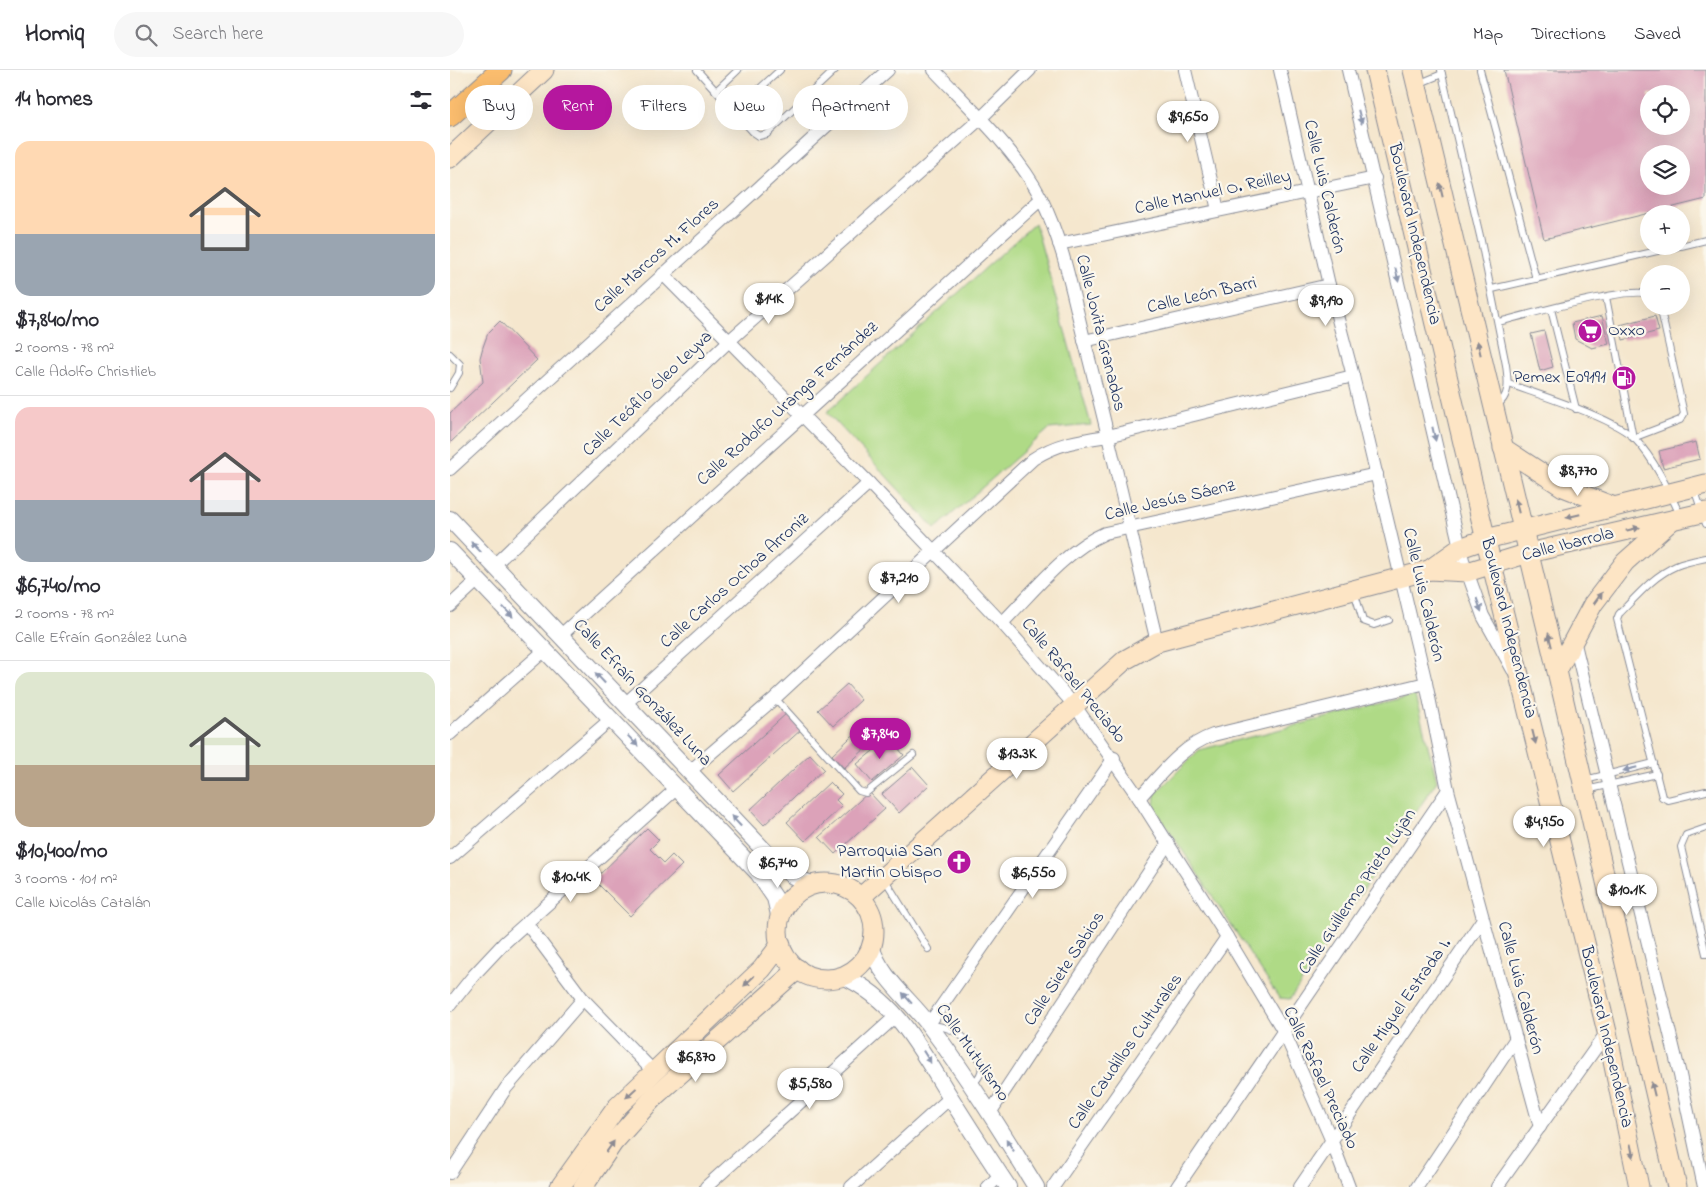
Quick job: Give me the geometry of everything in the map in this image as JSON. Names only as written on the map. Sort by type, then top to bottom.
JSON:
[{"type":"highway","points":[[450,116],[496,74]]},
{"type":"main road","points":[[450,158],[544,70]]},
{"type":"main road","name":"Boulevard Independencia","points":[[1375,70],[1492,565],[1607,1032],[1639,1187]]},
{"type":"main road","name":"Boulevard Independencia","points":[[1415,77],[1557,670],[1677,1187]]},
{"type":"main road","points":[[1503,448],[1563,487],[1612,506]]},
{"type":"main road","name":"Calle Ibarrola","points":[[1429,570],[1460,548],[1486,539],[1612,506],[1702,486]]},
{"type":"main road","name":"Calle Ibarrola","points":[[861,897],[1125,660],[1157,642],[1429,570],[1467,572],[1529,553],[1677,518],[1705,516]]},
{"type":"main road","points":[[1557,670],[1593,604],[1625,562],[1677,518]]},
{"type":"main road","points":[[839,884],[861,897],[870,909],[874,924],[871,946],[863,962],[843,976],[830,979],[816,978],[798,969],[785,957],[780,944],[780,919],[787,904],[798,892],[813,885],[839,884]]},
{"type":"main road","points":[[560,1187],[611,1113],[762,969],[780,944]]},
{"type":"main road","points":[[583,1187],[628,1123],[654,1097],[798,969]]},
{"type":"main road","points":[[704,1026],[718,1041]]},
{"type":"street","name":"Calle Marcos M. Flores","points":[[450,469],[888,70]]},
{"type":"street","name":"Calle Jovita Granados","points":[[934,70],[980,119],[1029,178],[1042,199],[1059,244],[1108,436],[1157,642]]},
{"type":"street","name":"Calle Teófilo Óleo Leyva","points":[[494,565],[729,341],[980,119],[1030,70]]},
{"type":"street","points":[[1185,70],[1218,210]]},
{"type":"street","name":"Calle Luis Calderón","points":[[1280,70],[1328,284],[1353,376],[1426,683],[1448,790],[1540,1127]]},
{"type":"street","points":[[1348,70],[1375,178],[1460,548],[1483,616],[1521,684]]},
{"type":"street","name":"Calle Manuel O. Reilley","points":[[1059,244],[1375,178]]},
{"type":"street","name":"Calle Rodolfo Uranga Fernández","points":[[560,636],[1042,199]]},
{"type":"street","name":"Calle Rafael Preciado","points":[[662,274],[803,414],[935,552],[1002,623],[1075,706],[1114,758],[1227,937],[1284,1032],[1331,1139],[1349,1187]]},
{"type":"street","name":"Calle León Barri","points":[[1084,341],[1328,284]]},
{"type":"street","points":[[689,772],[775,698],[935,552],[1033,459],[1045,451],[1070,442],[1108,436],[1353,376]]},
{"type":"street","name":"Calle Jesús Sáenz","points":[[1002,623],[1068,557],[1089,540],[1129,526],[1377,474]]},
{"type":"street","name":"Calle Carlos Ochoa Arroniz","points":[[625,704],[869,483]]},
{"type":"street","name":"Calle Efraín González Luna","points":[[450,520],[776,863],[793,876],[813,885]]},
{"type":"street","points":[[450,551],[770,887],[776,898],[780,919]]},
{"type":"street","points":[[450,606],[478,580]]},
{"type":"street","points":[[1574,640],[1704,1187]]},
{"type":"street","points":[[450,734],[544,650]]},
{"type":"street","points":[[1139,798],[1182,752],[1197,741],[1213,735],[1426,683]]},
{"type":"street","points":[[451,855],[611,720]]},
{"type":"street","points":[[929,1024],[1114,758]]},
{"type":"street","points":[[450,1005],[474,974],[526,924],[677,788]]},
{"type":"street","name":"Calle Guillermo Prieto Lujan","points":[[1177,1187],[1448,790]]},
{"type":"street","name":"Calle Siete Sabios","points":[[990,1113],[1168,843]]},
{"type":"street","name":"Calle Miguel Estrada I.","points":[[1300,1187],[1483,919]]},
{"type":"street","points":[[526,924],[583,999],[654,1072]]},
{"type":"street","name":"Calle Caudillos Culturales","points":[[1053,1187],[1227,937]]},
{"type":"street","name":"Calle Mutulismo","points":[[871,946],[875,959],[882,970],[929,1024],[990,1113],[1036,1187]]},
{"type":"street","points":[[843,976],[861,984],[880,998],[926,1054],[950,1098],[1004,1181],[988,1187]]},
{"type":"street","points":[[450,1173],[506,1088],[583,999]]},
{"type":"street","points":[[706,1187],[896,1016]]},
{"type":"street","points":[[1497,1187],[1607,1032]]},
{"type":"street","points":[[1417,1187],[1516,1038]]},
{"type":"street","points":[[851,1187],[950,1098]]},
{"type":"lane","points":[[697,70],[715,90]]},
{"type":"lane","points":[[722,85],[738,70]]},
{"type":"lane","points":[[764,85],[780,70]]},
{"type":"lane","points":[[783,119],[835,70]]},
{"type":"lane","points":[[1480,70],[1536,279]]},
{"type":"lane","points":[[1415,77],[1442,72],[1492,289],[1509,384],[1505,398],[1493,408]]},
{"type":"lane","points":[[751,130],[759,136],[767,134],[771,130]]},
{"type":"lane","points":[[1690,244],[1706,240]]},
{"type":"lane","points":[[1492,289],[1641,255]]},
{"type":"lane","points":[[1498,322],[1606,297],[1640,292]]},
{"type":"lane","points":[[1606,297],[1634,438]]},
{"type":"lane","points":[[1551,309],[1576,409]]},
{"type":"lane","points":[[1634,438],[1680,420],[1684,414],[1662,315]]},
{"type":"lane","points":[[450,354],[460,364],[459,373],[450,388]]},
{"type":"lane","points":[[1509,384],[1576,409],[1614,426],[1634,438],[1648,456],[1670,492],[1677,518]]},
{"type":"lane","points":[[1702,486],[1705,516]]},
{"type":"lane","points":[[1706,558],[1677,565],[1665,571],[1648,585],[1617,619],[1657,774],[1660,794],[1664,799],[1668,800],[1706,791]]},
{"type":"lane","points":[[1354,590],[1363,621],[1374,625],[1389,620]]},
{"type":"lane","points":[[775,698],[859,791],[866,793],[913,755]]},
{"type":"lane","points":[[1583,786],[1608,780],[1654,762]]},
{"type":"lane","points":[[1583,786],[1608,780],[1657,774]]},
{"type":"lane","points":[[1706,828],[1686,835],[1682,847],[1706,954]]},
{"type":"lane","points":[[883,877],[928,949]]},
{"type":"lane","points":[[929,1024],[946,1026],[956,1031],[972,1044],[981,1063],[981,1072],[971,1086]]},
{"type":"green space","points":[[1035,223],[1091,425],[1049,429],[935,529],[827,412]]},
{"type":"green space","points":[[1415,695],[1437,781],[1290,999],[1279,998],[1154,807],[1155,794],[1199,750]]},
{"type":"building","points":[[1504,70],[1706,70],[1706,199],[1682,205],[1640,205],[1640,215],[1544,239]]},
{"type":"building","name":"Oxxo","points":[[1602,316],[1609,344],[1592,348],[1575,339],[1572,323]]},
{"type":"building","points":[[1655,316],[1659,331],[1623,340],[1620,325]]},
{"type":"building","points":[[500,321],[537,360],[450,443],[450,413],[483,382],[480,358],[483,347],[488,333]]},
{"type":"building","points":[[1544,331],[1553,367],[1540,371],[1531,334]]},
{"type":"building","points":[[1696,442],[1700,459],[1663,468],[1659,451]]},
{"type":"building","points":[[847,684],[861,700],[833,726],[818,710]]},
{"type":"building","points":[[787,713],[802,729],[733,791],[719,775]]},
{"type":"building","points":[[865,724],[878,737],[844,768],[832,755]]},
{"type":"building","points":[[889,738],[904,755],[872,782],[857,764]]},
{"type":"building","points":[[810,754],[824,769],[764,825],[750,810]]},
{"type":"building","points":[[913,767],[929,785],[899,813],[882,794]]},
{"type":"building","points":[[830,782],[842,794],[836,800],[842,806],[805,841],[787,822]]},
{"type":"building","points":[[869,792],[885,809],[835,854],[819,837]]},
{"type":"building","points":[[647,828],[659,840],[650,849],[664,863],[672,855],[682,865],[630,916],[594,880]]},
{"type":"place","name":"Oxxo","points":[[1590,331]]},
{"type":"place","name":"Pemex E09191","points":[[1624,378]]},
{"type":"place","name":"Parroquia San Martin Obispo","points":[[959,862]]}]
